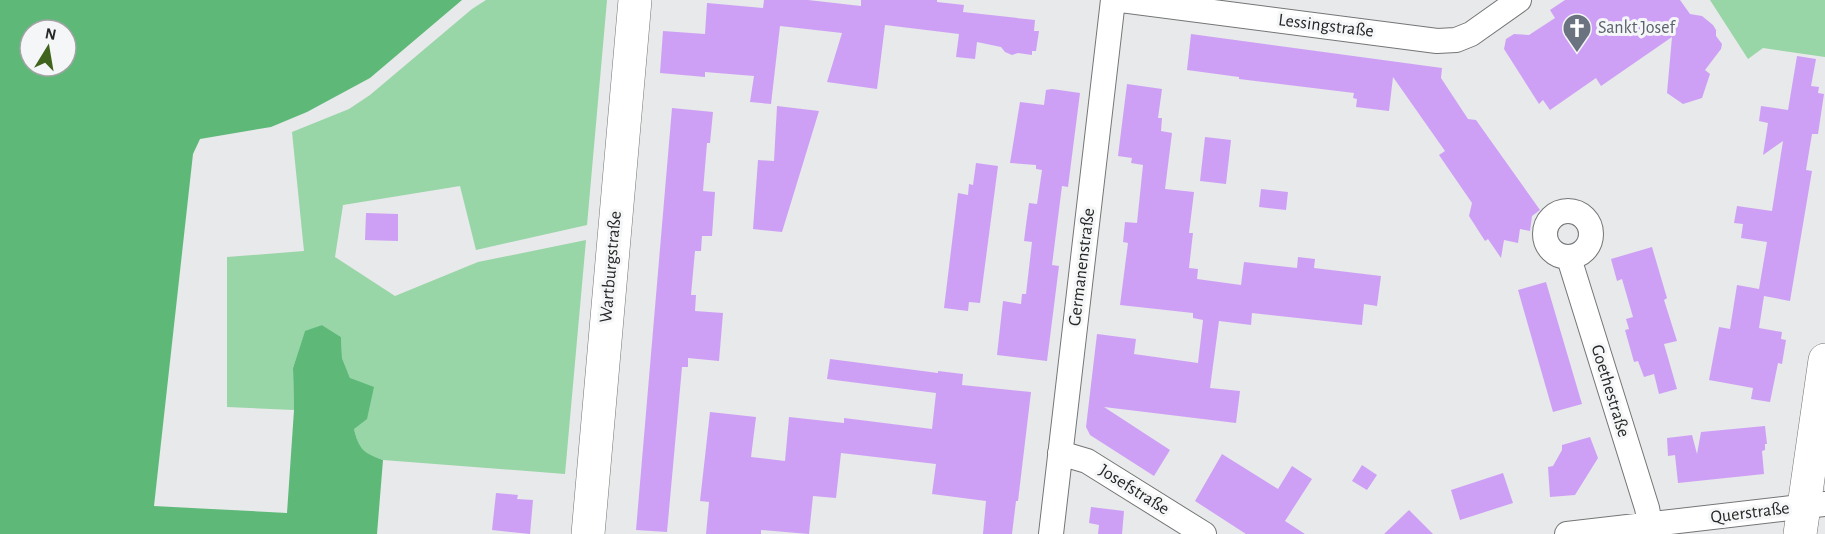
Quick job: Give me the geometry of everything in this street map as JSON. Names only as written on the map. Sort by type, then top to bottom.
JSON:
[{"type":"main road","name":"Wartburgstraße","points":[[588,534],[635,0]]},
{"type":"main road","points":[[1810,515],[1825,360]]},
{"type":"street","name":"Germanenstraße","points":[[1051,534],[1113,0]]},
{"type":"street","name":"Lessingstraße","points":[[1121,0],[1437,41],[1456,39],[1471,34],[1519,0]]},
{"type":"street","name":"Goethestraße","points":[[1569,258],[1647,507],[1650,524]]},
{"type":"street","name":"Josefstraße","points":[[1060,453],[1088,461],[1204,534]]},
{"type":"street","name":"Querstraße","points":[[1567,534],[1650,524],[1810,515]]},
{"type":"green space","points":[[0,0],[462,0],[370,78],[307,112],[271,127],[200,139],[193,154],[154,506],[287,513],[294,410],[293,368],[305,331],[322,325],[341,337],[342,358],[350,378],[374,387],[367,419],[354,429],[363,449],[383,460],[377,534],[0,534]]},
{"type":"green space","points":[[486,0],[607,0],[587,225],[476,250],[460,186],[343,205],[335,257],[395,296],[478,262],[586,240],[565,474],[383,460],[370,456],[359,447],[354,429],[350,378],[342,358],[341,337],[322,325],[305,332],[293,368],[294,410],[227,407],[227,257],[304,251],[292,132],[349,109],[370,95],[472,9]]},
{"type":"green space","points":[[1710,0],[1825,0],[1825,57],[1763,48],[1748,59]]},
{"type":"building","points":[[764,0],[808,0],[861,6],[861,0],[937,0],[937,2],[964,5],[963,12],[1035,20],[1034,31],[1039,31],[1036,51],[1032,51],[1032,55],[1018,53],[1012,55],[1001,47],[977,42],[975,59],[956,57],[959,34],[885,25],[877,89],[827,82],[842,33],[780,26],[771,104],[750,102],[754,76],[705,72],[705,77],[660,73],[663,31],[705,34],[707,3],[763,8]]},
{"type":"building","name":"Sankt Josef","points":[[1565,0],[1680,0],[1690,14],[1702,16],[1713,25],[1716,36],[1722,44],[1721,49],[1705,70],[1710,74],[1702,98],[1683,104],[1667,93],[1672,37],[1601,86],[1596,78],[1550,110],[1543,100],[1539,104],[1504,49],[1506,39],[1514,34],[1529,35],[1555,18],[1550,10]]},
{"type":"building","points":[[1191,34],[1442,68],[1441,78],[1468,119],[1476,120],[1540,210],[1532,216],[1530,231],[1520,229],[1518,243],[1504,240],[1501,258],[1488,239],[1485,241],[1469,216],[1472,203],[1439,155],[1445,151],[1393,77],[1389,111],[1356,107],[1357,99],[1353,98],[1354,93],[1239,79],[1239,77],[1187,70]]},
{"type":"building","points":[[1797,56],[1816,59],[1811,86],[1819,87],[1818,93],[1824,94],[1818,134],[1812,134],[1806,170],[1812,171],[1790,301],[1764,296],[1759,328],[1782,332],[1781,339],[1786,340],[1782,364],[1778,363],[1770,402],[1751,399],[1753,388],[1709,380],[1719,327],[1730,329],[1737,285],[1759,289],[1767,242],[1741,238],[1743,224],[1734,223],[1737,206],[1772,211],[1783,141],[1763,155],[1768,123],[1759,121],[1761,106],[1788,110]]},
{"type":"building","points":[[1127,84],[1162,89],[1158,118],[1162,118],[1161,131],[1172,133],[1165,189],[1194,192],[1189,233],[1193,233],[1189,268],[1198,269],[1197,279],[1241,285],[1244,262],[1297,268],[1298,257],[1315,259],[1314,268],[1381,276],[1377,306],[1364,304],[1362,325],[1252,313],[1251,325],[1219,321],[1210,388],[1240,391],[1236,423],[1104,407],[1170,450],[1154,476],[1090,435],[1086,427],[1097,334],[1136,339],[1134,354],[1198,363],[1203,320],[1193,318],[1193,313],[1120,305],[1128,243],[1123,242],[1125,222],[1137,223],[1143,165],[1131,163],[1132,158],[1118,156]]},
{"type":"building","points":[[1046,90],[1080,93],[1068,187],[1062,186],[1052,265],[1059,266],[1047,361],[997,355],[1003,301],[1021,304],[1022,294],[1026,294],[1032,242],[1024,241],[1026,225],[1029,203],[1037,204],[1042,170],[1036,169],[1036,165],[1010,163],[1020,102],[1044,105]]},
{"type":"building","points":[[777,106],[819,111],[782,232],[753,229],[758,160],[774,161]]},
{"type":"building","points":[[672,108],[713,112],[710,143],[707,143],[703,191],[715,192],[712,236],[702,236],[701,251],[695,251],[691,295],[696,295],[695,311],[723,313],[719,361],[688,358],[688,367],[682,367],[667,532],[636,530]]},
{"type":"building","points":[[1205,137],[1231,140],[1226,184],[1200,181]]},
{"type":"building","points":[[976,163],[998,166],[980,303],[969,302],[968,311],[944,308],[958,193],[968,195],[969,184],[973,185]]},
{"type":"building","points":[[1261,189],[1288,192],[1286,210],[1259,207]]},
{"type":"building","points":[[366,213],[398,214],[398,241],[365,240]]},
{"type":"building","points":[[1652,247],[1667,298],[1664,300],[1677,341],[1664,344],[1677,389],[1659,394],[1654,374],[1644,377],[1638,361],[1634,362],[1625,330],[1629,329],[1626,319],[1633,317],[1622,279],[1617,281],[1611,259]]},
{"type":"building","points":[[1546,282],[1582,404],[1553,412],[1518,290]]},
{"type":"building","points":[[830,359],[938,373],[938,371],[963,374],[962,385],[1031,392],[1012,534],[983,534],[986,501],[932,494],[936,464],[841,453],[836,498],[813,496],[809,534],[761,530],[761,534],[706,534],[709,502],[700,501],[710,412],[756,417],[751,457],[785,461],[789,417],[844,423],[844,418],[932,429],[936,393],[827,379]]},
{"type":"building","points":[[1765,426],[1767,444],[1765,444],[1765,450],[1762,451],[1764,474],[1678,483],[1675,455],[1668,456],[1667,438],[1692,435],[1697,454],[1701,432]]},
{"type":"building","points":[[1590,437],[1598,458],[1575,495],[1550,497],[1548,467],[1553,466],[1562,450],[1562,445]]},
{"type":"building","points":[[1222,454],[1278,489],[1292,466],[1312,479],[1285,521],[1305,534],[1246,534],[1195,501]]},
{"type":"building","points":[[1362,465],[1377,475],[1367,490],[1352,481]]},
{"type":"building","points":[[1503,473],[1513,503],[1460,520],[1451,490]]},
{"type":"building","points":[[496,493],[518,495],[517,499],[533,500],[530,534],[492,530]]},
{"type":"building","points":[[1091,507],[1124,511],[1122,534],[1098,534],[1099,525],[1089,523]]},
{"type":"building","points":[[1409,510],[1433,534],[1384,534]]},
{"type":"place","name":"Sankt Josef","points":[[1577,54]]}]
